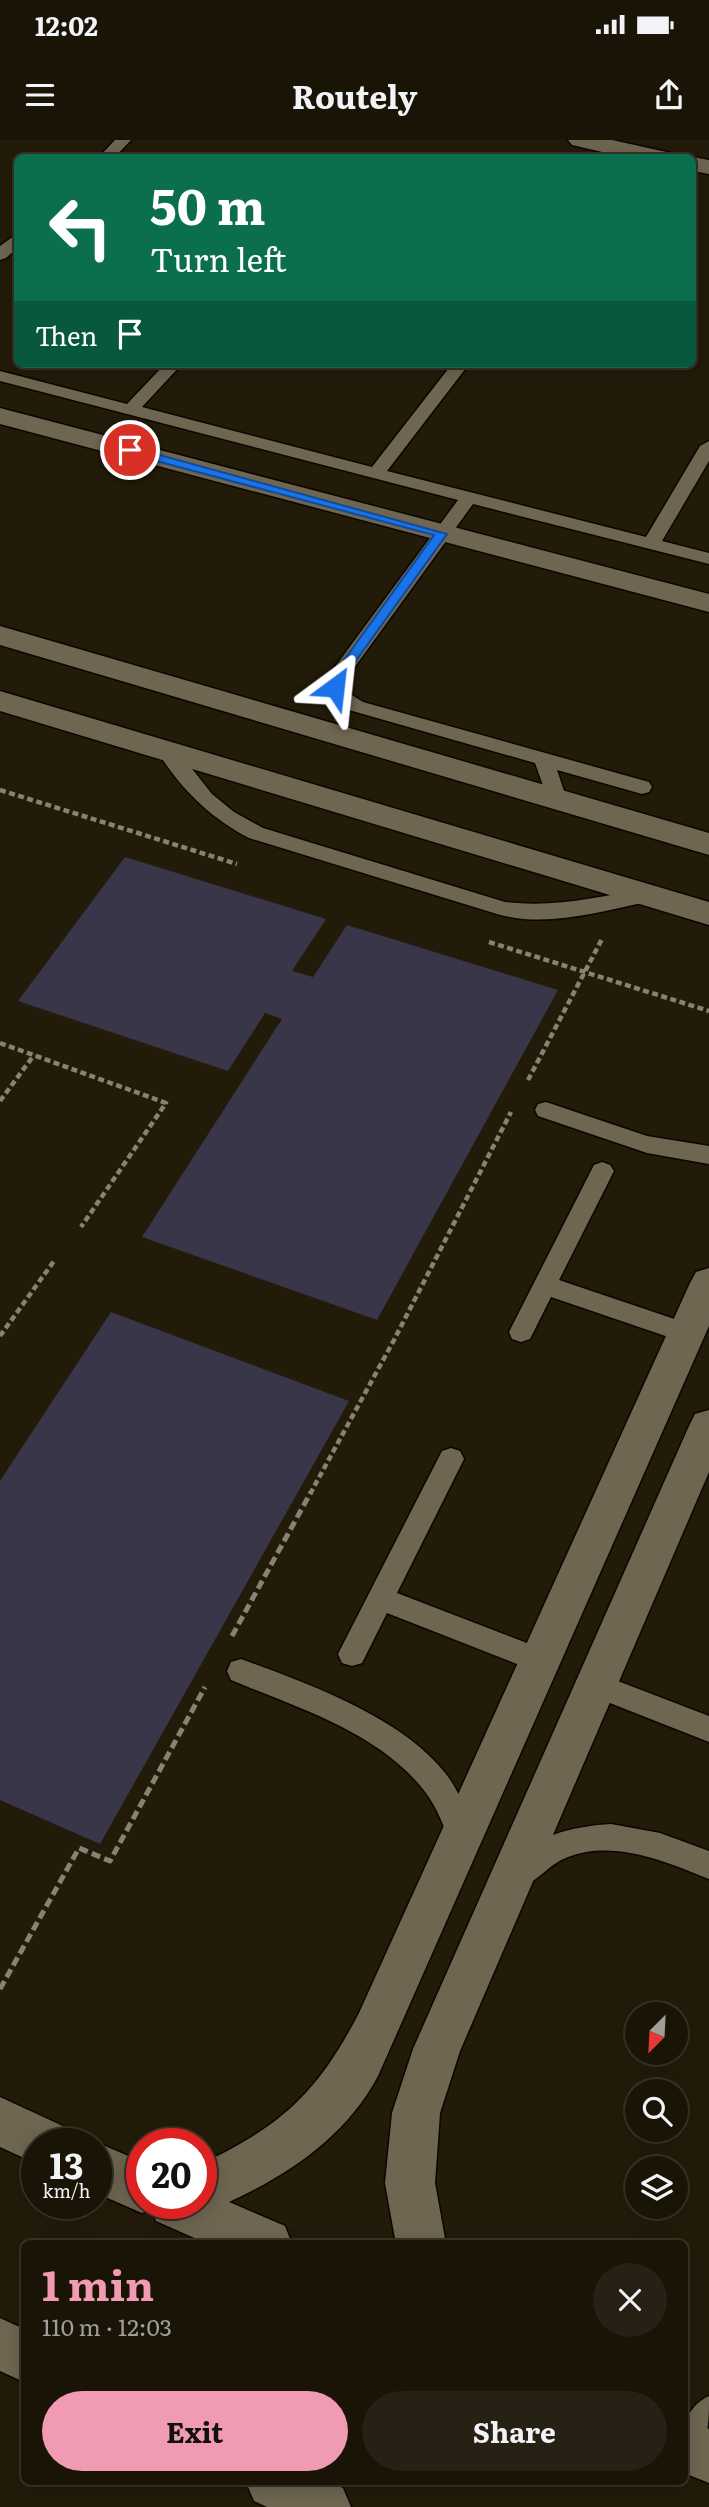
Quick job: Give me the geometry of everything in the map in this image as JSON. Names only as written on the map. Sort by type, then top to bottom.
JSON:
[{"type":"street","points":[[580,140],[645,154]]},
{"type":"street","points":[[0,416],[709,603]]},
{"type":"street","points":[[0,635],[709,844]]},
{"type":"street","points":[[0,701],[635,897],[709,914]]},
{"type":"street","points":[[217,2182],[241,2172],[298,2136],[344,2087],[376,2030],[709,1283]]},
{"type":"street","points":[[420,2240],[410,2183],[416,2113],[437,2049],[709,1426]]},
{"type":"street","points":[[0,2121],[21,2131]]},
{"type":"street","points":[[210,2219],[258,2240]]},
{"type":"street","points":[[0,2344],[21,2354]]},
{"type":"street","points":[[279,2485],[324,2507]]},
{"type":"lane","points":[[109,154],[124,140]]},
{"type":"lane","points":[[0,255],[14,243]]},
{"type":"lane","points":[[130,410],[170,368]]},
{"type":"lane","points":[[376,473],[458,368]]},
{"type":"lane","points":[[0,376],[709,559]]},
{"type":"lane","points":[[651,544],[709,446]]},
{"type":"lane","points":[[469,497],[336,679],[338,695],[356,706],[642,787]]},
{"type":"lane","points":[[433,763],[476,740]]},
{"type":"lane","points":[[167,751],[211,806],[227,819],[256,833],[504,909],[534,913],[558,912],[635,897]]},
{"type":"lane","points":[[544,759],[557,800]]},
{"type":"lane","points":[[546,1110],[649,1145],[709,1155]]},
{"type":"lane","points":[[521,1332],[601,1171]]},
{"type":"lane","points":[[544,1285],[686,1333]]},
{"type":"lane","points":[[352,1654],[451,1459]]},
{"type":"lane","points":[[380,1598],[540,1661]]},
{"type":"lane","points":[[241,1671],[389,1739],[436,1782],[451,1808],[462,1837]]},
{"type":"lane","points":[[597,1685],[709,1729]]},
{"type":"lane","points":[[509,1886],[529,1865],[553,1849],[581,1839],[611,1836],[640,1840],[709,1865]]},
{"type":"path","points":[[527,1082],[635,897]]},
{"type":"path","points":[[0,1043],[166,1103],[81,1227]]},
{"type":"path","points":[[0,1101],[34,1055]]},
{"type":"path","points":[[228,1644],[394,1340],[514,1107]]},
{"type":"path","points":[[0,1336],[54,1261]]},
{"type":"path","points":[[0,1989],[79,1847],[110,1861],[209,1680]]},
{"type":"building","points":[[125,857],[326,919],[292,971],[313,977],[347,925],[558,990],[377,1320],[142,1237],[282,1019],[265,1013],[228,1071],[18,1001]]},
{"type":"building","points":[[111,1312],[349,1401],[100,1844],[0,1800],[0,1481]]},
{"type":"route","points":[[130,450],[441,534],[336,679],[335,687]]}]
